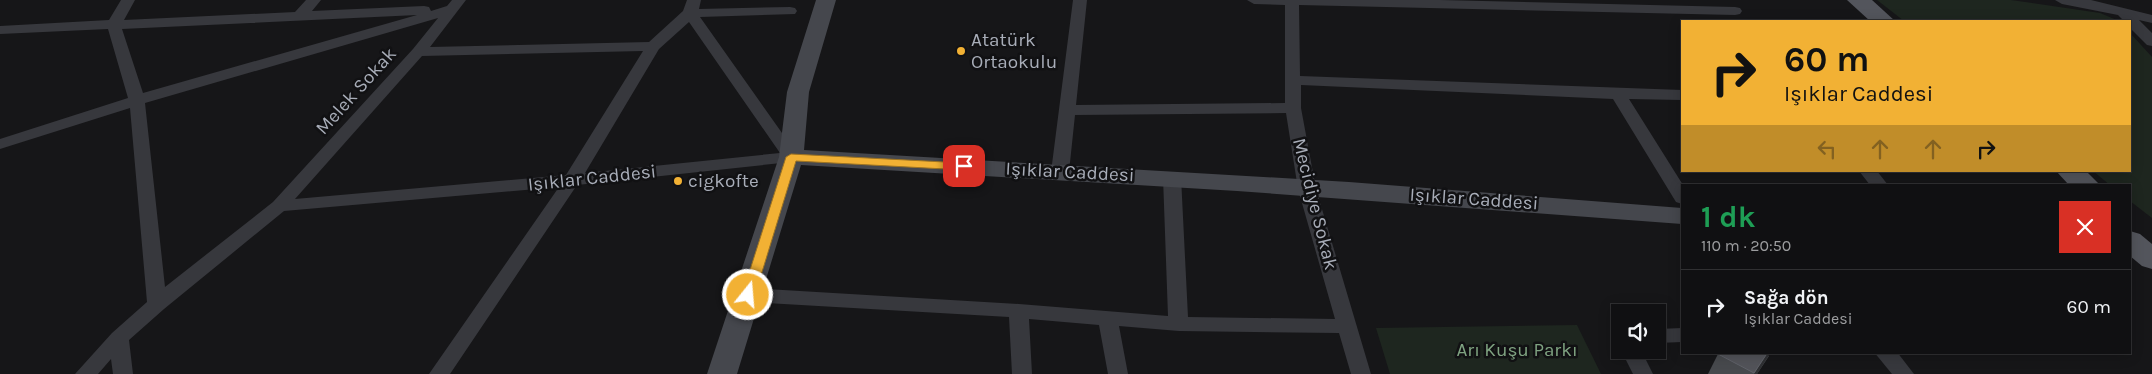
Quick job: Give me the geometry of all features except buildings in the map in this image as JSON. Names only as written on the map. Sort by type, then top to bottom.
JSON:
[{"type":"main road","points":[[1840,0],[1865,20]]},
{"type":"main road","points":[[1858,0],[1883,20]]},
{"type":"main road","points":[[2047,172],[2062,184]]},
{"type":"main road","points":[[2070,172],[2085,184]]},
{"type":"main road","points":[[2131,223],[2142,247]]},
{"type":"street","points":[[128,0],[114,25],[138,100],[157,304]]},
{"type":"street","points":[[300,15],[314,0]]},
{"type":"street","points":[[722,374],[791,157],[798,92],[826,0]]},
{"type":"street","points":[[1060,172],[1080,0]]},
{"type":"street","points":[[1254,0],[1513,3],[1735,11]]},
{"type":"street","name":"Mecidiye Sokak","points":[[1292,0],[1293,108],[1307,189],[1361,374]]},
{"type":"street","points":[[2062,0],[2120,6],[2152,19]]},
{"type":"street","points":[[0,30],[455,5]]},
{"type":"street","points":[[0,144],[138,100],[455,5]]},
{"type":"street","name":"Melek Sokak","points":[[85,374],[119,338],[157,304],[279,206],[418,52],[455,5]]},
{"type":"street","points":[[692,6],[791,157]]},
{"type":"street","points":[[439,374],[572,180],[653,46],[692,6],[790,11]]},
{"type":"street","points":[[2120,6],[2152,42]]},
{"type":"street","points":[[418,52],[653,46]]},
{"type":"street","points":[[1293,80],[1681,95]]},
{"type":"street","points":[[1618,94],[1681,196]]},
{"type":"street","points":[[1067,110],[1293,108]]},
{"type":"street","name":"Işıklar Caddesi","points":[[279,206],[572,180],[791,157],[1172,177],[1307,189],[1491,199],[1681,216]]},
{"type":"street","points":[[1868,172],[1878,184]]},
{"type":"street","points":[[1172,177],[1175,272],[1179,324]]},
{"type":"street","points":[[748,295],[1019,311],[1179,324],[1347,326]]},
{"type":"street","points":[[1019,311],[1022,374]]},
{"type":"street","points":[[1108,318],[1118,374]]},
{"type":"street","points":[[1666,336],[1681,335]]},
{"type":"street","points":[[119,338],[123,374]]},
{"type":"street","points":[[1886,354],[1904,374]]},
{"type":"street","points":[[1636,359],[1643,374]]},
{"type":"green space","points":[[1877,0],[2011,0],[2100,13],[2117,20],[1903,20]]},
{"type":"green space","points":[[2131,34],[2152,57],[2152,218],[2131,202],[2131,184],[2109,184],[2094,172],[2131,172]]},
{"type":"green space","name":"Arı Kuşu Parkı","points":[[1577,325],[1601,374],[1390,374],[1376,328]]},
{"type":"place","name":"Atatürk Ortaokulu","points":[[961,51]]},
{"type":"place","name":"cigkofte","points":[[678,181]]},
{"type":"route","points":[[748,295],[791,157],[964,166]]}]
